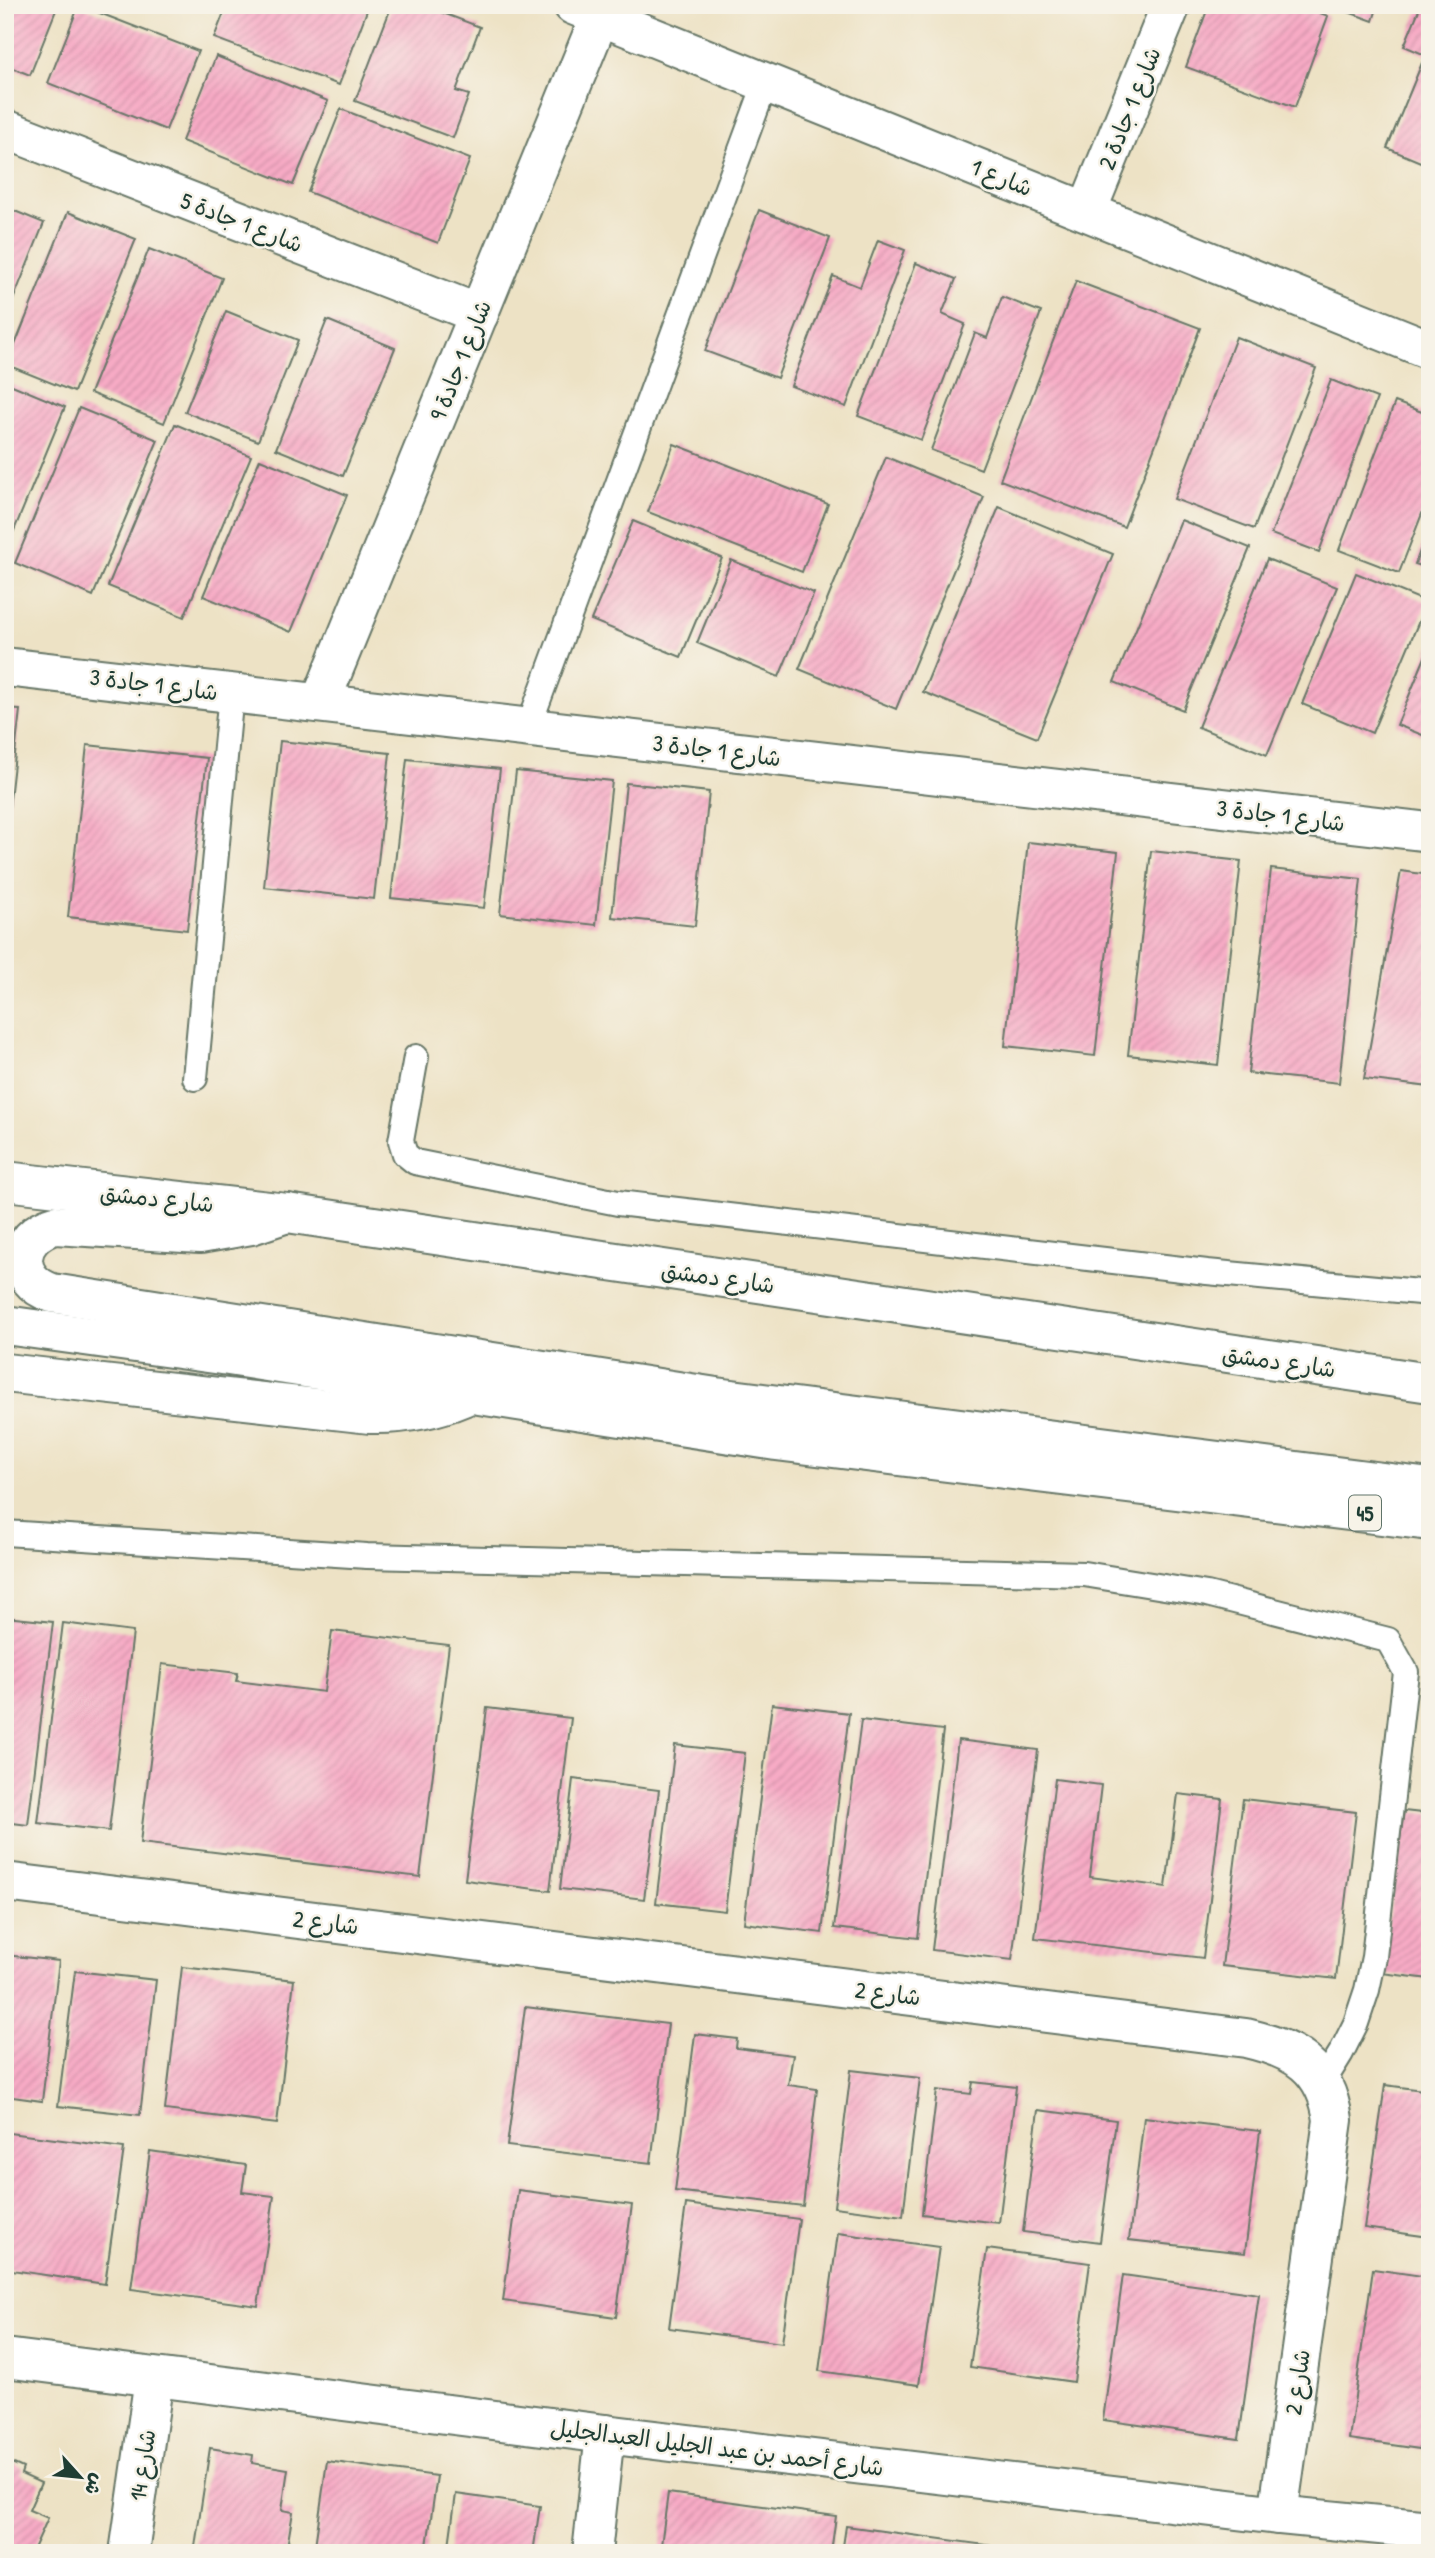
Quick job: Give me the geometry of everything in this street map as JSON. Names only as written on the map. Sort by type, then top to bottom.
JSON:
[{"type":"street","name":"شارع 1 جادة 2","points":[[1087,211],[1171,5]]},
{"type":"street","name":"شارع 1","points":[[587,11],[1430,350]]},
{"type":"street","name":"شارع 1 جادة 9","points":[[320,703],[479,314],[587,11]]},
{"type":"street","name":"شارع 1 جادة 5","points":[[5,129],[479,314]]},
{"type":"street","name":"شارع 1 جادة 3","points":[[5,667],[1430,832]]},
{"type":"street","name":"شارع دمشق","points":[[5,1181],[287,1213],[1430,1383]]},
{"type":"street","points":[[287,1213],[251,1225],[200,1234],[55,1225],[43,1228],[26,1245],[24,1267],[34,1285],[52,1293],[567,1374],[716,1397],[1430,1488]]},
{"type":"street","points":[[5,1325],[222,1355],[468,1395]]},
{"type":"street","points":[[5,1373],[370,1414],[414,1413],[439,1407],[468,1395]]},
{"type":"street","name":"45","points":[[468,1395],[776,1441],[1430,1521]]},
{"type":"street","name":"شارع 2","points":[[5,1882],[1246,2038],[1281,2048],[1312,2069],[1323,2082],[1331,2101],[1333,2120],[1278,2515]]},
{"type":"street","name":"شارع أحمد بن عبد الجليل العبدالجليل","points":[[5,2358],[605,2434],[1278,2515],[1430,2530]]},
{"type":"street","name":"شارع 14","points":[[130,2553],[154,2378]]},
{"type":"street","points":[[592,2553],[605,2434]]},
{"type":"lane","points":[[528,728],[766,82]]},
{"type":"lane","points":[[195,1078],[231,693]]},
{"type":"lane","points":[[416,1057],[401,1141],[405,1154],[421,1164],[618,1203],[1207,1272],[1430,1293]]},
{"type":"lane","points":[[5,1533],[367,1556],[1084,1574],[1207,1594],[1388,1640],[1406,1672],[1379,1924],[1367,1990],[1356,2023],[1323,2082]]},
{"type":"building","points":[[5,5],[58,5],[30,75],[5,65]]},
{"type":"building","points":[[79,5],[198,51],[166,130],[48,83]]},
{"type":"building","points":[[227,5],[369,5],[339,85],[214,38]]},
{"type":"building","points":[[392,5],[422,5],[480,27],[456,91],[469,95],[453,138],[355,101]]},
{"type":"building","points":[[1209,5],[1300,5],[1328,16],[1295,107],[1186,67]]},
{"type":"building","points":[[1329,5],[1378,5],[1373,21]]},
{"type":"building","points":[[1421,5],[1430,5],[1430,57],[1404,46]]},
{"type":"building","points":[[216,56],[328,101],[293,185],[182,141]]},
{"type":"building","points":[[1422,63],[1430,67],[1430,166],[1387,148]]},
{"type":"building","points":[[341,109],[470,159],[438,243],[308,192]]},
{"type":"building","points":[[5,207],[44,223],[5,320]]},
{"type":"building","points":[[759,210],[830,238],[777,378],[705,351]]},
{"type":"building","points":[[68,212],[136,239],[74,392],[7,365]]},
{"type":"building","points":[[878,240],[905,250],[846,407],[791,386],[833,276],[860,287]]},
{"type":"building","points":[[149,249],[222,278],[164,423],[90,393]]},
{"type":"building","points":[[916,263],[956,279],[942,314],[965,324],[921,440],[858,416]]},
{"type":"building","points":[[1076,281],[1200,328],[1124,527],[1000,480]]},
{"type":"building","points":[[1002,297],[1041,312],[981,469],[931,450],[975,333],[987,338]]},
{"type":"building","points":[[226,311],[298,340],[258,441],[185,412]]},
{"type":"building","points":[[327,320],[395,348],[343,476],[276,449]]},
{"type":"building","points":[[1236,337],[1316,368],[1254,529],[1174,499]]},
{"type":"building","points":[[1331,380],[1377,398],[1319,552],[1271,534]]},
{"type":"building","points":[[5,382],[65,407],[13,533],[5,530]]},
{"type":"building","points":[[1395,402],[1430,415],[1430,493],[1399,573],[1339,550]]},
{"type":"building","points":[[79,408],[158,440],[93,596],[15,563]]},
{"type":"building","points":[[175,424],[251,456],[184,617],[108,586]]},
{"type":"building","points":[[674,444],[828,504],[802,572],[648,512]]},
{"type":"building","points":[[886,457],[984,497],[896,709],[799,669]]},
{"type":"building","points":[[260,459],[347,495],[291,632],[203,596]]},
{"type":"building","points":[[999,507],[1113,554],[1037,738],[923,692]]},
{"type":"building","points":[[1181,520],[1250,548],[1183,710],[1114,682]]},
{"type":"building","points":[[633,521],[722,558],[681,657],[591,620]]},
{"type":"building","points":[[1430,525],[1430,569],[1415,564]]},
{"type":"building","points":[[1267,559],[1337,587],[1267,755],[1198,727]]},
{"type":"building","points":[[731,560],[814,593],[779,677],[697,643]]},
{"type":"building","points":[[1356,573],[1427,602],[1372,733],[1302,704]]},
{"type":"building","points":[[1430,645],[1430,738],[1397,725]]},
{"type":"building","points":[[5,709],[20,710],[7,826],[5,826]]},
{"type":"building","points":[[280,741],[390,753],[374,899],[264,887]]},
{"type":"building","points":[[87,745],[207,758],[187,930],[68,917]]},
{"type":"building","points":[[407,759],[500,769],[484,908],[391,898]]},
{"type":"building","points":[[516,771],[612,781],[596,925],[500,914]]},
{"type":"building","points":[[626,783],[709,792],[695,926],[612,917]]},
{"type":"building","points":[[1028,842],[1118,852],[1095,1056],[1005,1046]]},
{"type":"building","points":[[1151,851],[1241,861],[1218,1065],[1128,1055]]},
{"type":"building","points":[[1271,869],[1361,879],[1339,1083],[1248,1073]]},
{"type":"building","points":[[1401,871],[1430,875],[1430,1087],[1364,1079]]},
{"type":"building","points":[[5,1617],[53,1622],[28,1825],[5,1822]]},
{"type":"building","points":[[63,1623],[133,1632],[109,1831],[38,1823]]},
{"type":"building","points":[[332,1631],[449,1645],[420,1877],[140,1843],[162,1664],[238,1673],[236,1681],[324,1692]]},
{"type":"building","points":[[772,1704],[849,1713],[822,1933],[744,1923]]},
{"type":"building","points":[[487,1708],[571,1718],[550,1891],[465,1880]]},
{"type":"building","points":[[861,1720],[943,1730],[918,1938],[834,1928]]},
{"type":"building","points":[[958,1740],[1038,1750],[1012,1960],[932,1950]]},
{"type":"building","points":[[675,1745],[745,1753],[725,1911],[656,1903]]},
{"type":"building","points":[[573,1779],[659,1790],[644,1899],[560,1889]]},
{"type":"building","points":[[1055,1779],[1101,1785],[1090,1877],[1166,1887],[1178,1794],[1222,1799],[1203,1958],[1035,1938]]},
{"type":"building","points":[[1243,1799],[1356,1812],[1336,1979],[1222,1966]]},
{"type":"building","points":[[1404,1811],[1430,1814],[1430,1979],[1381,1973]]},
{"type":"building","points":[[5,1955],[59,1961],[42,2101],[5,2096]]},
{"type":"building","points":[[182,1967],[294,1980],[277,2124],[165,2110]]},
{"type":"building","points":[[75,1971],[156,1980],[140,2115],[58,2106]]},
{"type":"building","points":[[525,2007],[668,2024],[651,2163],[507,2146]]},
{"type":"building","points":[[695,2034],[737,2039],[736,2048],[793,2055],[788,2085],[817,2089],[803,2206],[675,2191]]},
{"type":"building","points":[[851,2070],[920,2078],[903,2216],[834,2207]]},
{"type":"building","points":[[973,2082],[1016,2087],[999,2223],[922,2214],[937,2090],[971,2094]]},
{"type":"building","points":[[1385,2085],[1430,2091],[1430,2237],[1364,2228]]},
{"type":"building","points":[[1038,2110],[1116,2120],[1100,2242],[1023,2232]]},
{"type":"building","points":[[1144,2117],[1260,2131],[1245,2253],[1129,2240]]},
{"type":"building","points":[[9,2133],[124,2148],[105,2284],[5,2269],[5,2157]]},
{"type":"building","points":[[150,2151],[246,2165],[242,2192],[274,2196],[258,2306],[131,2289]]},
{"type":"building","points":[[518,2190],[632,2205],[616,2317],[503,2301]]},
{"type":"building","points":[[686,2204],[799,2219],[782,2343],[669,2328]]},
{"type":"building","points":[[838,2233],[939,2247],[919,2385],[819,2371]]},
{"type":"building","points":[[987,2249],[1090,2263],[1074,2382],[970,2367]]},
{"type":"building","points":[[1373,2269],[1430,2277],[1430,2432],[1427,2450],[1349,2439]]},
{"type":"building","points":[[1123,2275],[1259,2294],[1239,2439],[1103,2420]]},
{"type":"building","points":[[210,2448],[253,2455],[252,2463],[288,2469],[282,2510],[293,2512],[286,2553],[194,2553]]},
{"type":"building","points":[[5,2460],[23,2468],[21,2474],[41,2483],[29,2510],[48,2518],[32,2553],[5,2553]]},
{"type":"building","points":[[327,2461],[437,2476],[426,2553],[314,2553]]},
{"type":"building","points":[[668,2493],[836,2516],[831,2553],[660,2553]]},
{"type":"building","points":[[456,2494],[540,2506],[533,2553],[448,2553]]},
{"type":"building","points":[[846,2526],[993,2546],[992,2553],[842,2553]]}]
